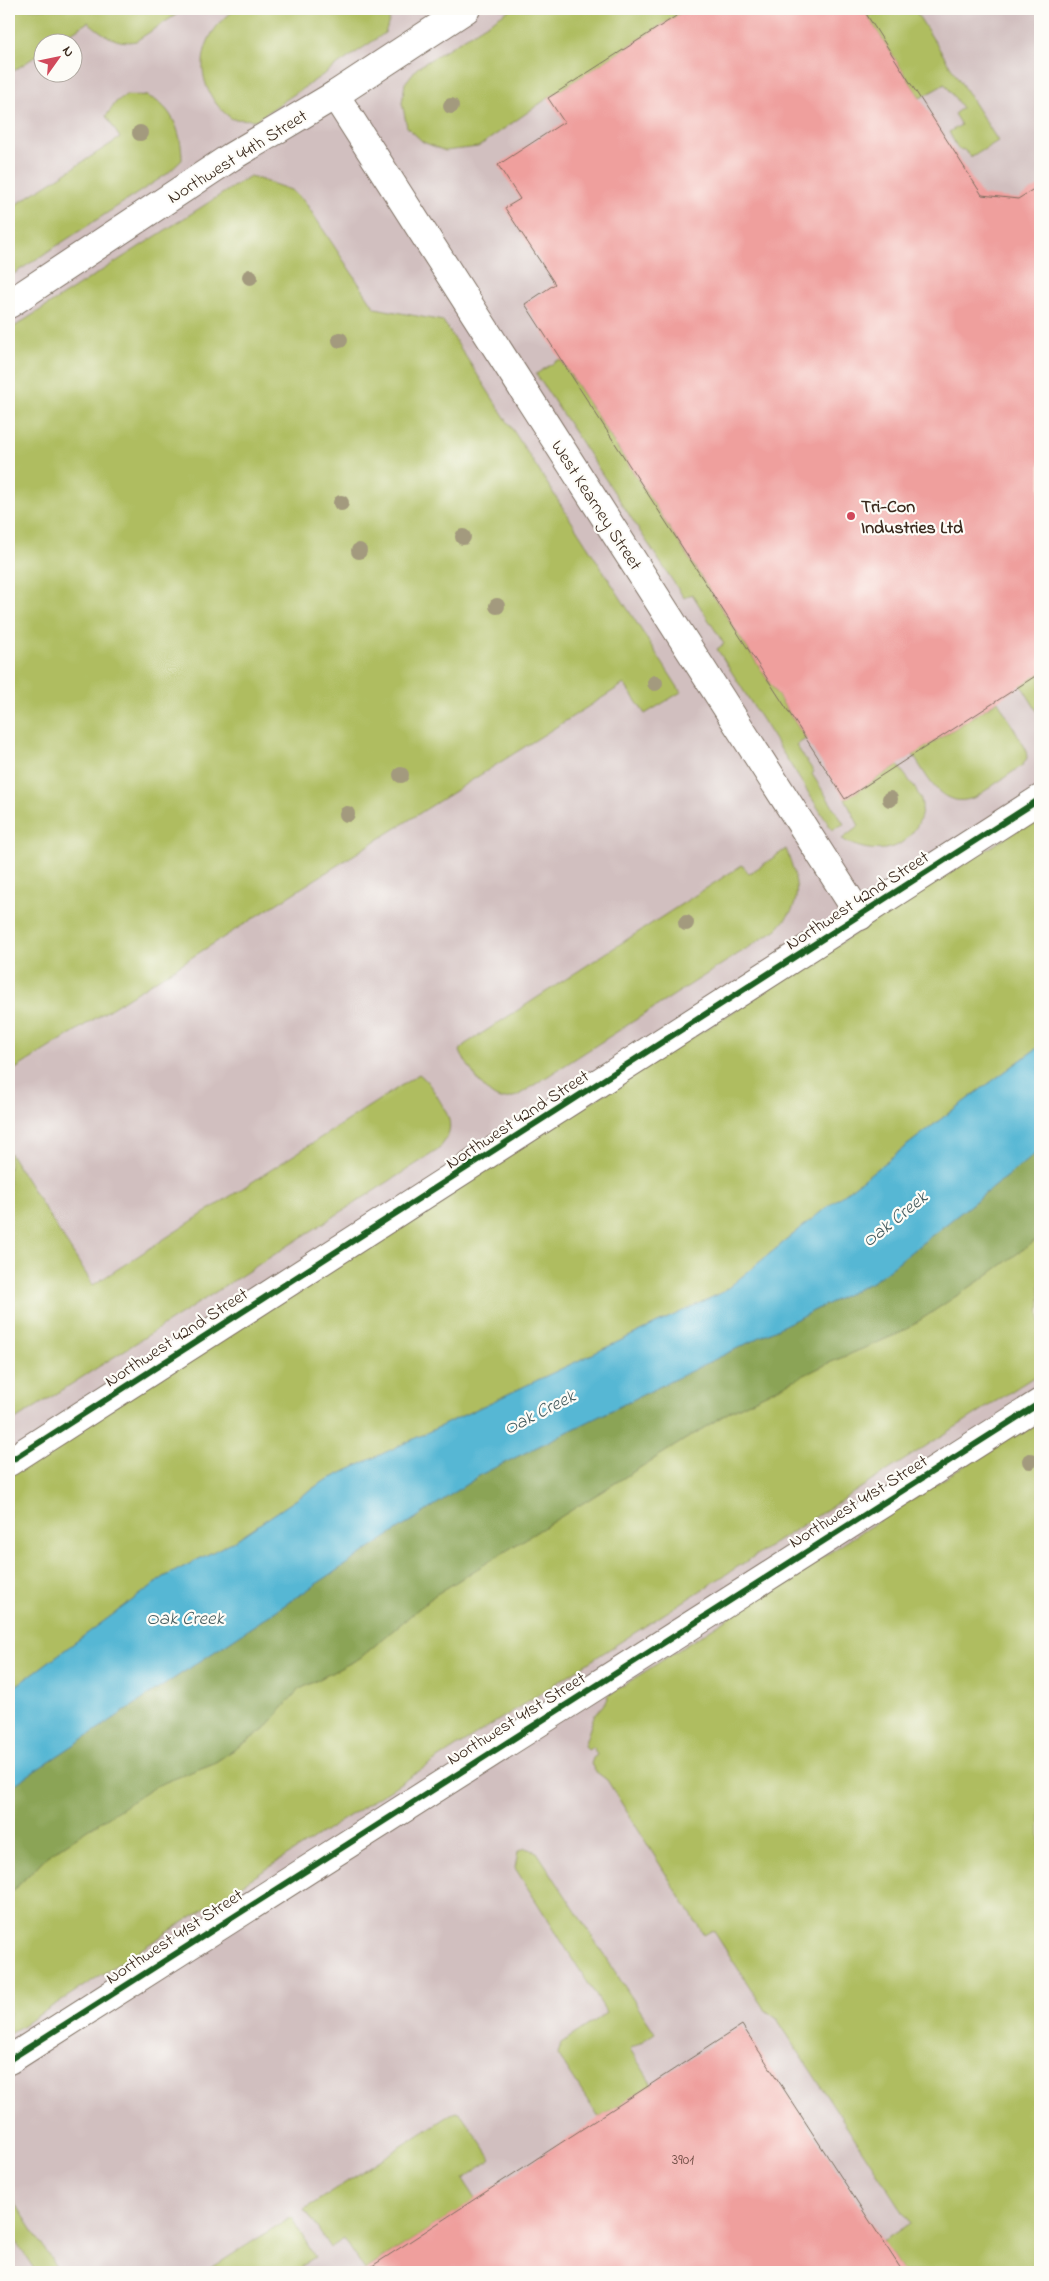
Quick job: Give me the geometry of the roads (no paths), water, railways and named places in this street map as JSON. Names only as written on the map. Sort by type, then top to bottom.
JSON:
[{"type":"street","name":"Northwest 44th Street","points":[[9,304],[231,157],[335,95],[466,9]]},
{"type":"street","name":"West Kearney Street","points":[[335,95],[860,916]]},
{"type":"street","name":"Northwest 42nd Street","points":[[9,1462],[1040,799]]},
{"type":"street","name":"Northwest 41st Street","points":[[9,2060],[1040,1403]]},
{"type":"water","name":"Oak Creek","points":[[1040,1046],[1040,1150],[874,1281],[482,1474],[9,1788],[9,1691],[164,1577],[234,1541],[321,1483],[723,1292],[822,1211],[954,1109]]},
{"type":"place","name":"Tri-Con Industries Ltd","points":[[851,516]]}]
